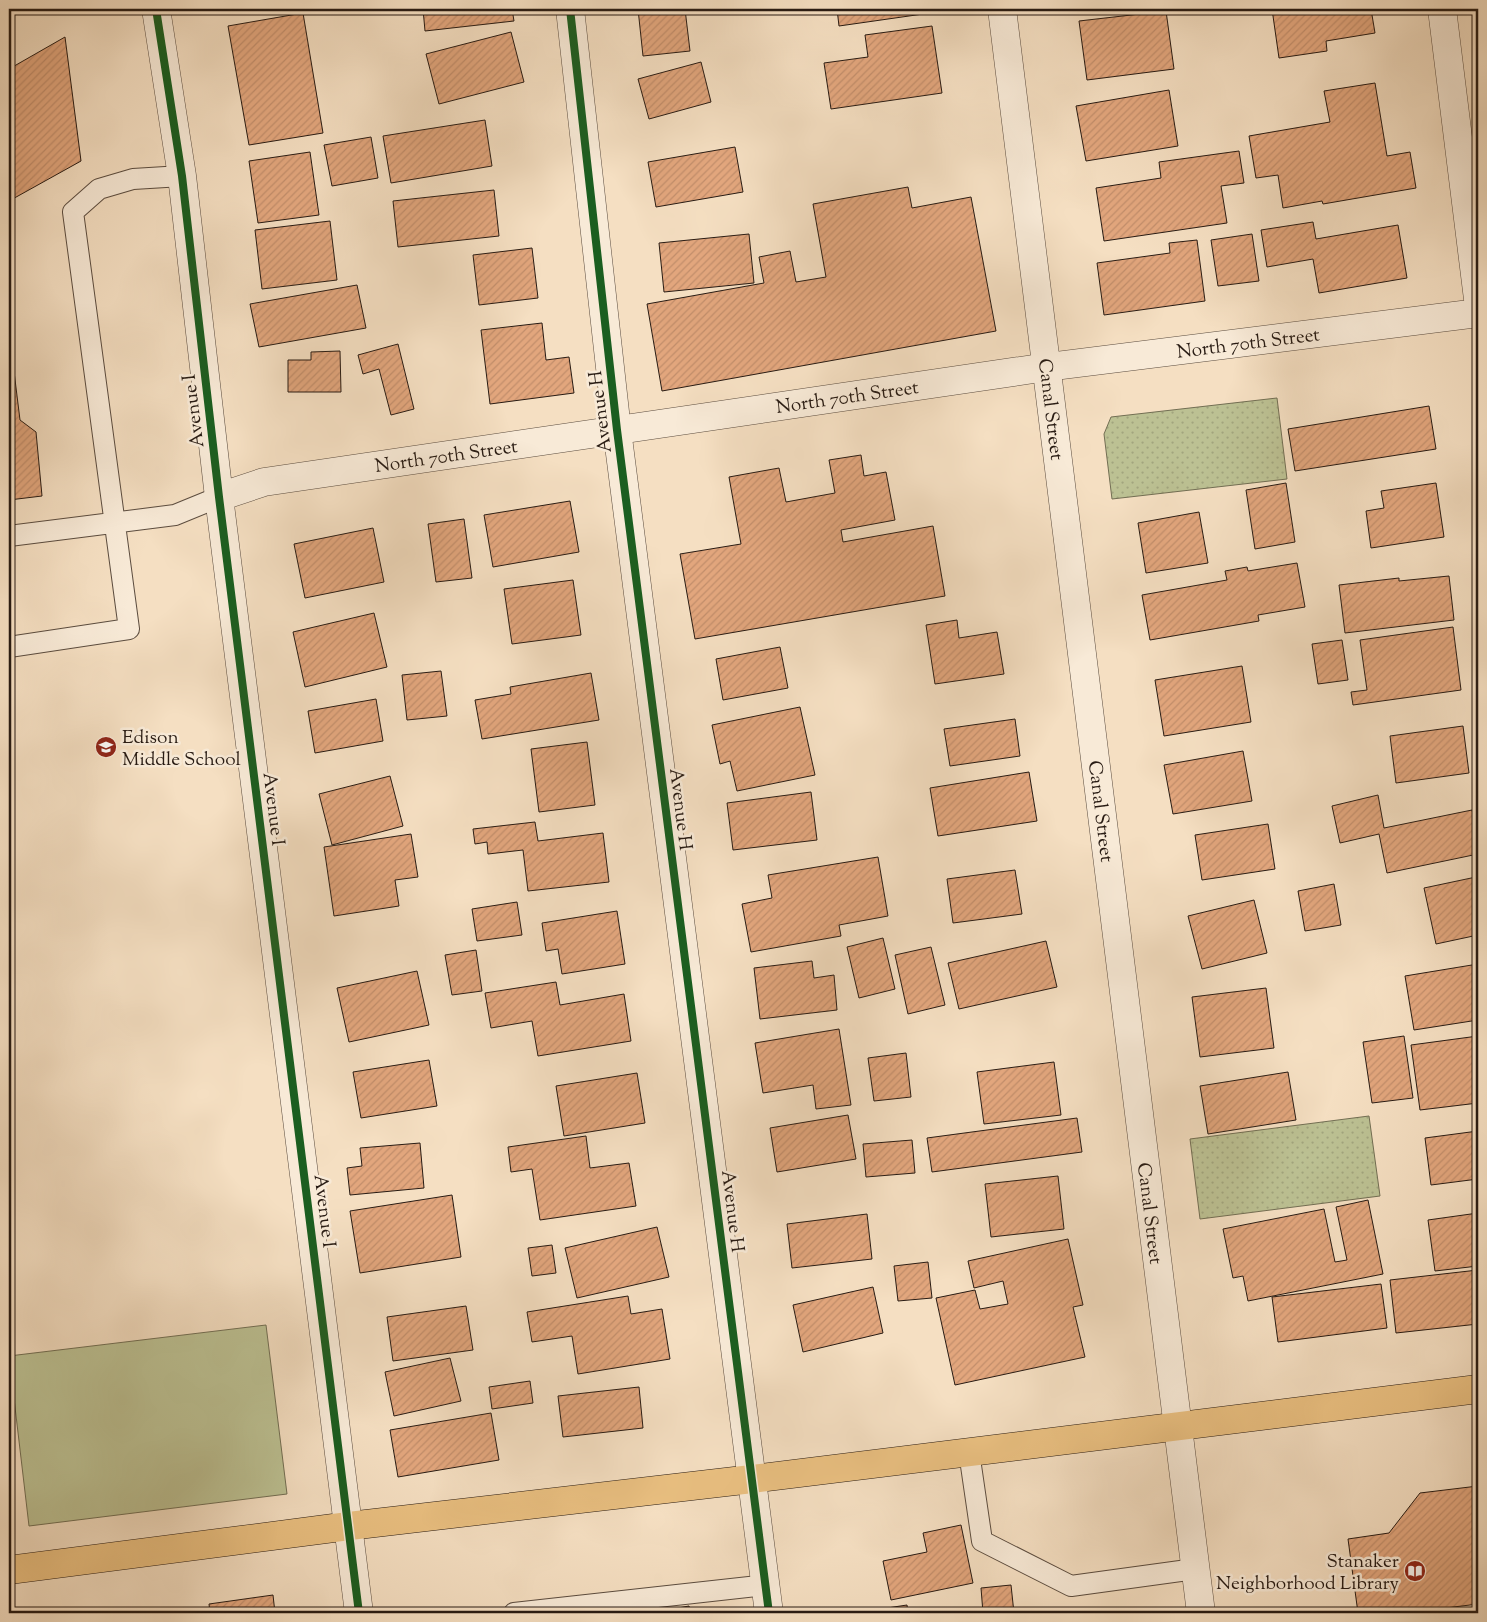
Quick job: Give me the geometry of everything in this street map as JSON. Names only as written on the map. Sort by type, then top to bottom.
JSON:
[{"type":"main road","points":[[9,1570],[349,1526],[752,1479],[1478,1389]]},
{"type":"street","name":"Avenue I","points":[[156,9],[182,176],[219,497],[359,1613]]},
{"type":"street","name":"Avenue H","points":[[570,9],[617,430],[770,1613]]},
{"type":"street","name":"Canal Street","points":[[1002,9],[1201,1613]]},
{"type":"street","points":[[1442,9],[1478,299]]},
{"type":"street","name":"North 70th Street","points":[[219,497],[264,482],[1047,367],[1478,314]]},
{"type":"lane","points":[[9,647],[129,629],[73,212],[99,189],[133,179],[182,176]]},
{"type":"lane","points":[[9,536],[175,515],[219,497]]},
{"type":"lane","points":[[969,1452],[982,1541],[1071,1586],[1195,1569]]},
{"type":"lane","points":[[514,1613],[766,1585]]},
{"type":"green space","points":[[1277,398],[1287,479],[1112,499],[1104,434],[1111,417]]},
{"type":"green space","points":[[1369,1116],[1380,1196],[1200,1219],[1190,1139]]},
{"type":"green space","points":[[266,1325],[287,1494],[29,1526],[9,1356]]},
{"type":"building","points":[[423,9],[512,9],[514,21],[425,31]]},
{"type":"building","points":[[638,9],[685,9],[690,51],[643,56]]},
{"type":"building","points":[[837,9],[930,9],[930,13],[839,26]]},
{"type":"building","points":[[1272,9],[1371,9],[1375,33],[1326,41],[1327,51],[1279,58]]},
{"type":"building","points":[[1166,11],[1174,69],[1087,80],[1079,21]]},
{"type":"building","points":[[303,13],[323,133],[249,145],[228,26]]},
{"type":"building","points":[[932,26],[942,93],[831,109],[824,63],[868,57],[865,35]]},
{"type":"building","points":[[511,32],[524,82],[439,104],[426,54]]},
{"type":"building","points":[[65,37],[81,161],[9,201],[9,69]]},
{"type":"building","points":[[701,62],[711,102],[649,119],[638,79]]},
{"type":"building","points":[[1375,83],[1387,156],[1410,152],[1416,188],[1323,204],[1322,201],[1283,208],[1278,175],[1256,178],[1249,136],[1330,122],[1324,91]]},
{"type":"building","points":[[1169,90],[1178,146],[1086,161],[1076,106]]},
{"type":"building","points":[[485,120],[492,166],[391,183],[383,136]]},
{"type":"building","points":[[371,137],[378,178],[332,186],[324,145]]},
{"type":"building","points":[[735,147],[743,192],[656,207],[648,162]]},
{"type":"building","points":[[1239,151],[1244,183],[1221,186],[1227,223],[1104,241],[1096,188],[1161,178],[1159,162]]},
{"type":"building","points":[[310,152],[319,215],[258,223],[249,161]]},
{"type":"building","points":[[908,187],[912,208],[971,197],[996,331],[662,391],[647,304],[764,283],[759,257],[790,251],[796,282],[826,277],[813,204]]},
{"type":"building","points":[[494,190],[499,236],[398,247],[393,201]]},
{"type":"building","points":[[330,221],[337,280],[262,289],[255,230]]},
{"type":"building","points":[[1313,222],[1316,239],[1398,225],[1407,278],[1319,293],[1313,259],[1267,267],[1261,230]]},
{"type":"building","points":[[749,234],[754,283],[664,292],[659,243]]},
{"type":"building","points":[[1252,234],[1259,281],[1218,286],[1211,240]]},
{"type":"building","points":[[1197,240],[1205,301],[1104,315],[1097,263],[1170,253],[1169,243]]},
{"type":"building","points":[[532,248],[538,298],[479,305],[473,255]]},
{"type":"building","points":[[357,285],[366,328],[259,347],[250,304]]},
{"type":"building","points":[[542,323],[546,360],[569,357],[574,393],[490,404],[481,330]]},
{"type":"building","points":[[9,331],[20,420],[36,432],[42,496],[9,500]]},
{"type":"building","points":[[398,344],[414,409],[391,415],[379,369],[363,374],[358,355]]},
{"type":"building","points":[[340,351],[341,392],[288,392],[288,360],[311,360],[311,352]]},
{"type":"building","points":[[1429,406],[1436,449],[1295,471],[1288,429]]},
{"type":"building","points":[[861,455],[864,476],[886,472],[895,520],[841,530],[843,542],[933,526],[945,596],[695,639],[680,554],[741,544],[729,477],[779,468],[786,502],[835,493],[829,460]]},
{"type":"building","points":[[1286,483],[1295,542],[1255,549],[1246,490]]},
{"type":"building","points":[[1436,483],[1444,537],[1371,548],[1366,511],[1384,508],[1381,491]]},
{"type":"building","points":[[570,501],[579,552],[493,567],[484,515]]},
{"type":"building","points":[[1199,512],[1208,563],[1146,573],[1138,523]]},
{"type":"building","points":[[464,519],[472,578],[436,582],[428,524]]},
{"type":"building","points":[[373,528],[384,582],[305,598],[294,544]]},
{"type":"building","points":[[1297,563],[1305,607],[1258,615],[1259,621],[1150,640],[1142,595],[1227,580],[1225,571],[1247,567],[1248,571]]},
{"type":"building","points":[[1449,576],[1454,620],[1345,633],[1339,585],[1399,578],[1399,581]]},
{"type":"building","points":[[573,580],[581,635],[512,644],[504,589]]},
{"type":"building","points":[[374,613],[387,667],[305,687],[293,632]]},
{"type":"building","points":[[957,620],[959,638],[997,632],[1004,674],[935,684],[926,625]]},
{"type":"building","points":[[1453,627],[1461,690],[1353,705],[1351,692],[1367,690],[1360,640]]},
{"type":"building","points":[[1342,640],[1348,680],[1318,684],[1312,644]]},
{"type":"building","points":[[780,647],[788,688],[723,700],[716,659]]},
{"type":"building","points":[[1242,666],[1251,722],[1164,736],[1155,680]]},
{"type":"building","points":[[441,671],[447,716],[407,720],[402,675]]},
{"type":"building","points":[[591,673],[599,720],[482,739],[475,700],[511,694],[510,687]]},
{"type":"building","points":[[376,699],[383,741],[315,753],[308,711]]},
{"type":"building","points":[[800,707],[815,775],[737,791],[730,761],[720,764],[712,725]]},
{"type":"building","points":[[1015,719],[1020,756],[950,766],[944,729]]},
{"type":"building","points":[[1463,726],[1469,773],[1396,783],[1390,736]]},
{"type":"building","points":[[587,742],[595,805],[539,812],[531,749]]},
{"type":"building","points":[[1243,751],[1252,801],[1173,814],[1164,765]]},
{"type":"building","points":[[1029,772],[1037,821],[938,836],[930,788]]},
{"type":"building","points":[[390,776],[403,826],[332,845],[319,794]]},
{"type":"building","points":[[811,792],[817,840],[733,850],[727,803]]},
{"type":"building","points":[[1378,795],[1384,828],[1472,810],[1478,840],[1478,854],[1387,873],[1379,834],[1340,843],[1332,806]]},
{"type":"building","points":[[535,822],[538,841],[603,833],[609,882],[528,891],[523,850],[488,854],[487,842],[475,844],[473,829]]},
{"type":"building","points":[[1268,824],[1275,869],[1202,880],[1195,835]]},
{"type":"building","points":[[411,834],[418,877],[395,880],[399,906],[334,916],[324,847]]},
{"type":"building","points":[[878,857],[888,916],[839,925],[841,936],[751,952],[742,904],[772,898],[768,875]]},
{"type":"building","points":[[1015,870],[1022,914],[953,923],[947,879]]},
{"type":"building","points":[[1476,877],[1478,888],[1478,935],[1436,944],[1424,888]]},
{"type":"building","points":[[1334,884],[1341,925],[1305,931],[1298,891]]},
{"type":"building","points":[[1254,900],[1267,953],[1202,969],[1188,916]]},
{"type":"building","points":[[517,902],[522,935],[477,941],[472,909]]},
{"type":"building","points":[[617,911],[625,964],[562,974],[558,949],[546,951],[542,923]]},
{"type":"building","points":[[883,938],[895,989],[859,998],[847,947]]},
{"type":"building","points":[[1046,941],[1057,987],[959,1009],[948,963]]},
{"type":"building","points":[[931,947],[945,1005],[908,1014],[895,955]]},
{"type":"building","points":[[476,950],[482,991],[452,995],[445,955]]},
{"type":"building","points":[[812,961],[814,978],[834,975],[837,1010],[760,1019],[754,968]]},
{"type":"building","points":[[1478,964],[1478,1020],[1414,1030],[1405,976]]},
{"type":"building","points":[[417,971],[429,1025],[349,1042],[337,988]]},
{"type":"building","points":[[556,982],[560,1005],[624,994],[631,1041],[538,1056],[532,1021],[491,1028],[485,993]]},
{"type":"building","points":[[1266,988],[1274,1048],[1200,1057],[1192,997]]},
{"type":"building","points":[[839,1029],[851,1105],[816,1109],[813,1085],[763,1093],[755,1043]]},
{"type":"building","points":[[1404,1036],[1413,1098],[1372,1103],[1363,1042]]},
{"type":"building","points":[[1478,1036],[1478,1103],[1420,1110],[1411,1045]]},
{"type":"building","points":[[906,1053],[911,1097],[874,1101],[868,1058]]},
{"type":"building","points":[[429,1060],[437,1106],[361,1118],[353,1072]]},
{"type":"building","points":[[1054,1062],[1061,1115],[984,1124],[977,1072]]},
{"type":"building","points":[[1288,1072],[1296,1120],[1208,1134],[1200,1086]]},
{"type":"building","points":[[637,1073],[645,1123],[564,1136],[556,1086]]},
{"type":"building","points":[[848,1115],[856,1159],[777,1172],[770,1128]]},
{"type":"building","points":[[1077,1118],[1082,1152],[932,1172],[927,1138]]},
{"type":"building","points":[[1478,1131],[1478,1179],[1431,1185],[1425,1138]]},
{"type":"building","points":[[586,1136],[590,1168],[629,1163],[636,1206],[540,1220],[532,1169],[511,1172],[508,1147]]},
{"type":"building","points":[[912,1140],[915,1173],[866,1177],[863,1144]]},
{"type":"building","points":[[420,1143],[424,1188],[350,1195],[347,1168],[362,1166],[360,1148]]},
{"type":"building","points":[[1058,1176],[1064,1229],[991,1237],[985,1184]]},
{"type":"building","points":[[452,1195],[461,1257],[360,1273],[350,1211]]},
{"type":"building","points":[[1368,1200],[1383,1274],[1248,1301],[1243,1276],[1233,1278],[1223,1229],[1324,1209],[1335,1262],[1347,1260],[1336,1207]]},
{"type":"building","points":[[1478,1213],[1478,1266],[1435,1271],[1428,1220]]},
{"type":"building","points":[[867,1214],[872,1259],[792,1268],[787,1224]]},
{"type":"building","points":[[657,1227],[669,1277],[577,1298],[565,1248]]},
{"type":"building","points":[[1068,1239],[1083,1305],[1073,1307],[1085,1357],[955,1385],[936,1298],[975,1290],[980,1309],[1008,1304],[1003,1281],[974,1288],[968,1261]]},
{"type":"building","points":[[552,1245],[556,1273],[532,1276],[528,1248]]},
{"type":"building","points":[[928,1262],[932,1298],[898,1301],[894,1266]]},
{"type":"building","points":[[1478,1270],[1478,1324],[1396,1333],[1390,1280]]},
{"type":"building","points":[[1381,1284],[1387,1328],[1278,1342],[1272,1297]]},
{"type":"building","points":[[873,1287],[883,1333],[803,1352],[793,1305]]},
{"type":"building","points":[[628,1296],[631,1314],[662,1309],[670,1359],[578,1374],[572,1336],[532,1342],[527,1312]]},
{"type":"building","points":[[466,1306],[473,1350],[393,1361],[387,1317]]},
{"type":"building","points":[[450,1358],[461,1401],[394,1416],[385,1372]]},
{"type":"building","points":[[530,1381],[533,1403],[492,1409],[489,1387]]},
{"type":"building","points":[[639,1387],[643,1428],[563,1437],[558,1396]]},
{"type":"building","points":[[491,1413],[499,1460],[398,1477],[390,1430]]},
{"type":"building","name":"Stanaker Neighborhood Library","points":[[1478,1486],[1478,1604],[1405,1613],[1358,1613],[1348,1539],[1389,1533],[1420,1493]]},
{"type":"building","points":[[961,1525],[973,1583],[891,1600],[883,1561],[927,1552],[923,1533]]},
{"type":"building","points":[[1011,1585],[1014,1613],[983,1613],[981,1588]]},
{"type":"building","points":[[273,1595],[275,1613],[210,1613],[209,1604]]},
{"type":"building","points":[[907,1605],[908,1613],[854,1613]]},
{"type":"building","points":[[689,1606],[691,1613],[650,1613]]},
{"type":"cycle path","points":[[156,9],[182,176],[219,497],[359,1613]]},
{"type":"cycle path","points":[[570,9],[617,430],[769,1613]]},
{"type":"place","name":"Edison Middle School","points":[[106,747]]},
{"type":"place","name":"Stanaker Neighborhood Library","points":[[1415,1571]]}]
